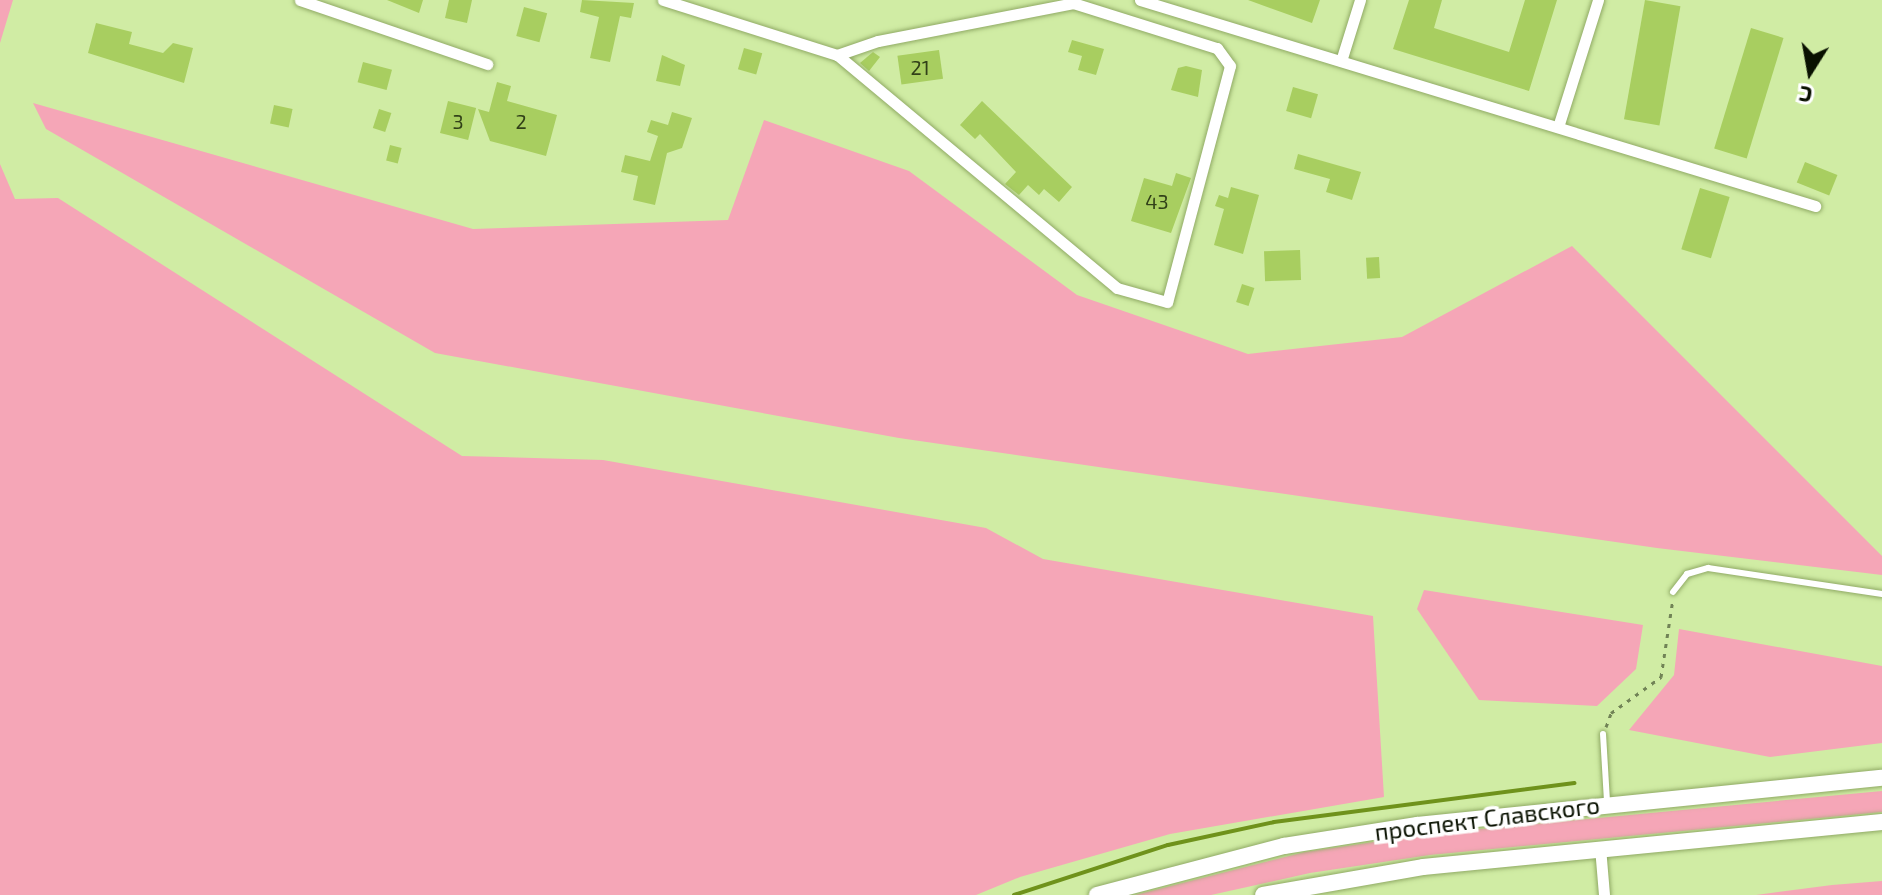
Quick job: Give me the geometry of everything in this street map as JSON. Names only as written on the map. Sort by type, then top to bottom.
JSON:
[{"type":"main road","name":"проспект Славского","points":[[1097,895],[1284,846],[1607,802],[1882,778]]},
{"type":"main road","name":"проспект Славского","points":[[1263,895],[1423,867],[1600,847],[1882,822]]},
{"type":"street","points":[[300,0],[487,64]]},
{"type":"street","points":[[663,0],[837,55],[1117,288],[1167,302],[1230,75],[1225,55],[1217,48],[1073,3],[1027,5],[878,41],[837,55]]},
{"type":"street","points":[[1341,61],[1360,0]]},
{"type":"street","points":[[1558,127],[1598,0]]},
{"type":"street","points":[[1144,1],[1815,206]]},
{"type":"street","points":[[1600,847],[1604,895]]},
{"type":"lane","points":[[1673,592],[1687,574],[1708,568],[1882,594]]},
{"type":"lane","points":[[1603,734],[1607,802]]},
{"type":"path","points":[[1603,734],[1611,713],[1661,677],[1670,640],[1673,592]]},
{"type":"shaded area","points":[[0,0],[13,0],[0,43]]},
{"type":"shaded area","points":[[33,103],[473,229],[728,220],[764,120],[909,171],[1077,295],[1248,354],[1402,337],[1572,246],[1882,556],[1882,575],[1657,548],[899,438],[435,353],[46,129]]},
{"type":"shaded area","points":[[0,164],[15,199],[58,198],[462,456],[603,460],[986,528],[1043,559],[1373,616],[1384,797],[1170,834],[1020,877],[976,895],[0,895]]},
{"type":"shaded area","points":[[1424,590],[1643,625],[1636,669],[1597,706],[1479,700],[1417,609]]},
{"type":"shaded area","points":[[1679,629],[1882,666],[1882,743],[1770,757],[1629,730],[1674,675]]},
{"type":"shaded area","points":[[1882,791],[1882,812],[1430,855],[1310,873],[1211,895],[1135,895],[1305,852],[1428,834]]},
{"type":"shaded area","points":[[1882,881],[1882,895],[1756,895],[1832,885]]},
{"type":"building","points":[[387,0],[423,0],[419,13]]},
{"type":"building","points":[[449,0],[472,0],[467,23],[445,18]]},
{"type":"building","points":[[582,0],[634,3],[631,18],[620,16],[610,62],[590,58],[599,17],[580,12]]},
{"type":"building","points":[[1248,0],[1320,0],[1312,23]]},
{"type":"building","points":[[1409,0],[1442,0],[1434,28],[1509,52],[1525,0],[1557,0],[1529,91],[1393,49]]},
{"type":"building","points":[[1645,0],[1680,6],[1659,125],[1624,119]]},
{"type":"building","points":[[524,7],[547,13],[539,42],[516,36]]},
{"type":"building","points":[[96,23],[132,32],[129,44],[163,53],[173,43],[193,48],[184,83],[88,53]]},
{"type":"building","points":[[1751,28],[1784,38],[1747,158],[1714,148]]},
{"type":"building","points":[[1072,40],[1104,49],[1096,75],[1078,70],[1082,56],[1068,52]]},
{"type":"building","points":[[744,48],[762,53],[756,74],[738,69]]},
{"type":"building","points":[[939,50],[943,79],[901,85],[897,56]]},
{"type":"building","points":[[873,52],[880,57],[869,71],[860,63]]},
{"type":"building","points":[[662,55],[685,65],[680,86],[656,81]]},
{"type":"building","points":[[363,62],[392,70],[387,90],[358,82]]},
{"type":"building","points":[[1186,66],[1202,70],[1198,97],[1171,90],[1178,68]]},
{"type":"building","points":[[497,82],[511,86],[507,101],[557,115],[546,156],[490,141],[478,109],[489,112]]},
{"type":"building","points":[[1293,87],[1318,94],[1311,118],[1286,111]]},
{"type":"building","points":[[448,101],[476,108],[468,140],[440,133]]},
{"type":"building","points":[[982,101],[1072,187],[1059,202],[1044,189],[1039,195],[1028,185],[1019,195],[1005,184],[1016,172],[980,134],[975,139],[960,125]]},
{"type":"building","points":[[274,105],[293,109],[289,128],[270,124]]},
{"type":"building","points":[[379,109],[391,113],[385,132],[373,128]]},
{"type":"building","points":[[672,112],[692,118],[682,148],[667,153],[655,205],[633,200],[638,176],[621,172],[625,155],[650,161],[658,136],[647,132],[651,120],[668,125]]},
{"type":"building","points":[[390,145],[402,148],[398,163],[386,161]]},
{"type":"building","points":[[1298,154],[1361,172],[1352,200],[1326,192],[1330,179],[1294,169]]},
{"type":"building","points":[[1805,162],[1837,175],[1829,196],[1797,182]]},
{"type":"building","points":[[1176,173],[1191,178],[1171,233],[1131,221],[1144,178],[1172,186]]},
{"type":"building","points":[[1231,187],[1259,195],[1243,254],[1214,245],[1224,209],[1215,206],[1219,195],[1228,198]]},
{"type":"building","points":[[1700,188],[1730,197],[1711,258],[1681,249]]},
{"type":"building","points":[[1300,250],[1301,280],[1265,281],[1264,251]]},
{"type":"building","points":[[1379,257],[1380,278],[1367,279],[1366,258]]},
{"type":"building","points":[[1242,284],[1254,288],[1248,306],[1236,302]]},
{"type":"waterway","points":[[1014,895],[1168,845],[1274,822],[1574,783]]}]
